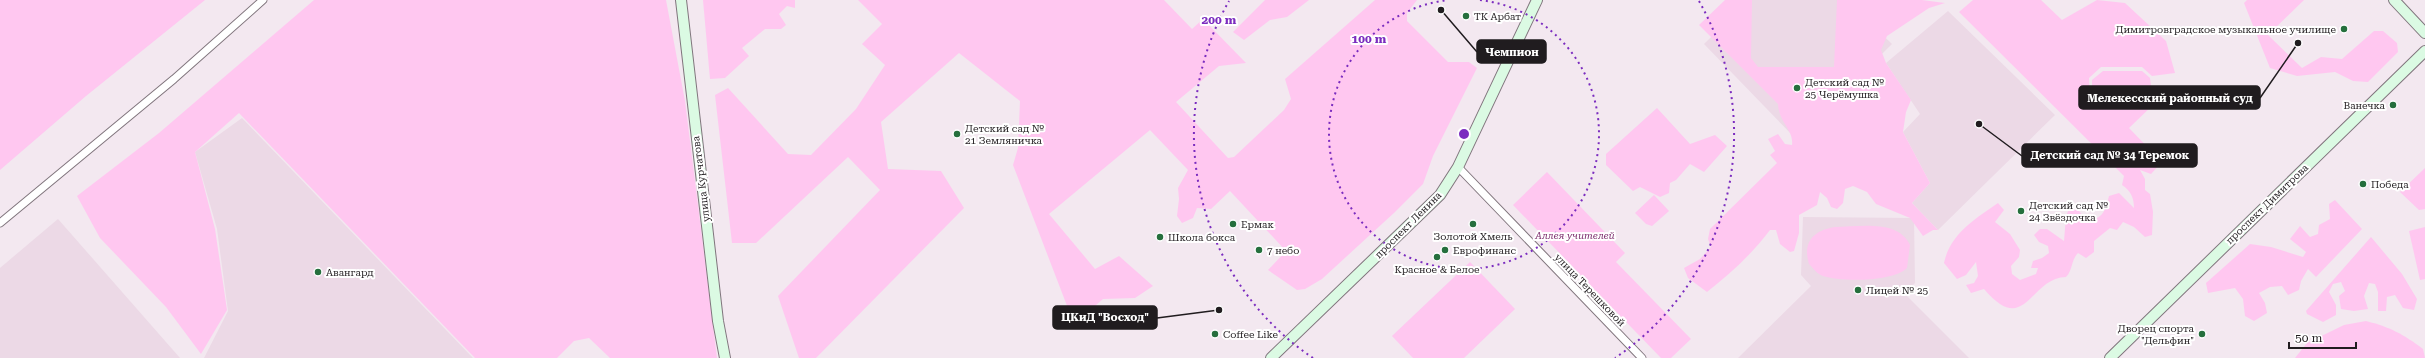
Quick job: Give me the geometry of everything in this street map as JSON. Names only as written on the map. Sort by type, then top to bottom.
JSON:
[{"type":"main road","name":"улица Курчатова","points":[[681,0],[717,315],[725,358]]},
{"type":"main road","name":"проспект Ленина","points":[[1271,358],[1440,195],[1458,167],[1537,0]]},
{"type":"main road","points":[[2394,0],[2425,33]]},
{"type":"main road","name":"проспект Димитрова","points":[[2110,358],[2425,51]]},
{"type":"street","points":[[0,223],[174,79],[263,0]]},
{"type":"street","name":"улица Терешковой","points":[[1458,167],[1642,358]]},
{"type":"shaded area","name":"Детский сад № 25 Черёмушка","points":[[1749,0],[1846,0],[1892,44],[1796,139],[1704,44]]},
{"type":"shaded area","points":[[1948,11],[2055,115],[1938,230],[1912,203],[1930,183],[1903,132],[1920,114],[1886,63]]},
{"type":"shaded area","points":[[242,118],[473,358],[204,358],[228,311],[217,229],[195,152]]},
{"type":"shaded area","name":"Лицей № 25","points":[[1803,217],[1914,218],[1915,283],[1905,294],[1969,358],[1738,358],[1811,286],[1801,275]]},
{"type":"shaded area","points":[[58,219],[180,358],[0,358],[0,268]]},
{"type":"green space","points":[[0,0],[205,0],[86,96],[0,170]]},
{"type":"green space","points":[[314,0],[666,0],[685,101],[717,358],[610,358],[589,338],[574,341],[557,358],[475,358],[239,113],[195,152],[215,229],[227,310],[201,354],[166,307],[100,238],[77,196],[159,133]]},
{"type":"green space","points":[[703,0],[795,0],[795,8],[787,6],[779,14],[786,25],[781,29],[765,29],[742,48],[749,56],[725,78],[710,79]]},
{"type":"green space","points":[[858,0],[1164,0],[1192,29],[1203,19],[1246,63],[1219,66],[1176,102],[1228,158],[1234,157],[1284,110],[1291,99],[1285,79],[1375,0],[1417,0],[1407,13],[1407,21],[1448,62],[1469,62],[1477,68],[1433,156],[1423,184],[1395,212],[1322,279],[1305,289],[1297,290],[1268,270],[1286,251],[1230,191],[1211,209],[1197,208],[1193,218],[1182,223],[1177,216],[1179,199],[1178,188],[1188,170],[1150,130],[1049,214],[1095,269],[1119,256],[1153,286],[1135,298],[1103,299],[1074,324],[1013,165],[1018,148],[1020,101],[959,53],[881,122],[888,169],[941,171],[964,208],[816,358],[799,358],[778,296],[880,190],[848,157],[756,243],[732,243],[715,95],[728,88],[788,154],[811,155],[856,109],[885,65],[862,44],[882,24]]},
{"type":"green space","points":[[1265,0],[1309,0],[1287,17],[1270,20],[1244,40],[1233,32]]},
{"type":"green space","points":[[1725,0],[1752,0],[1751,58],[1758,67],[1834,67],[1837,0],[1922,0],[1945,3],[1929,8],[1887,36],[1881,50],[1886,63],[1911,100],[1906,112],[1903,132],[1930,183],[1912,203],[1938,230],[1933,230],[1923,236],[1910,218],[1876,204],[1867,192],[1853,186],[1845,189],[1843,203],[1837,209],[1831,207],[1827,198],[1820,192],[1817,205],[1799,215],[1799,233],[1794,251],[1790,252],[1780,244],[1776,230],[1770,230],[1741,263],[1707,292],[1688,278],[1684,268],[1700,259],[1711,247],[1708,239],[1710,229],[1777,163],[1770,155],[1775,151],[1768,139],[1778,134],[1785,144],[1792,145],[1791,135],[1781,116],[1778,104],[1699,25]]},
{"type":"green space","points":[[1973,0],[2041,0],[2062,20],[2097,0],[2125,3],[2166,41],[2175,73],[2152,76],[2142,67],[2101,67],[2089,78],[2090,101],[2105,109],[2143,108],[2150,101],[2154,104],[2129,128],[2162,162],[2151,174],[2140,170],[2145,179],[2145,190],[2150,194],[2153,212],[2152,235],[2145,237],[2134,227],[2123,222],[2117,230],[2110,228],[2094,241],[2094,252],[2086,258],[2078,253],[2066,277],[2054,280],[2043,286],[2027,302],[2019,307],[2009,308],[1998,303],[1984,289],[1971,293],[1966,285],[1974,283],[1978,276],[1976,262],[1966,275],[1957,279],[1944,263],[1947,253],[1958,235],[1972,221],[1998,203],[2004,210],[1995,222],[2010,234],[2020,250],[2019,257],[2011,266],[2012,274],[2020,280],[2036,274],[2038,268],[2031,268],[2033,261],[2042,258],[2049,253],[2048,246],[2039,242],[2034,235],[2040,229],[2047,229],[2064,241],[2066,216],[2070,207],[2079,211],[2087,221],[2097,218],[2103,213],[2109,196],[2119,193],[2134,208],[2133,201],[2130,192],[2122,185],[2124,176],[1959,12]]},
{"type":"green space","points":[[2247,0],[2304,0],[2268,35],[2302,68],[2321,57],[2342,59],[2374,31],[2383,31],[2397,43],[2398,52],[2368,82],[2353,81],[2335,72],[2297,76],[2270,68],[2244,3]]},
{"type":"green space","points":[[2103,71],[2142,71],[2150,78],[2152,92],[2143,104],[2105,105],[2092,98],[2092,80]]},
{"type":"green space","points":[[1657,108],[1690,144],[1715,135],[1727,146],[1704,172],[1690,164],[1676,180],[1670,183],[1669,193],[1660,197],[1640,187],[1633,191],[1606,165],[1606,154]]},
{"type":"green space","points":[[2425,168],[2425,209],[2419,210],[2400,192]]},
{"type":"green space","name":"Аллея учителей","points":[[1547,172],[1625,253],[1616,262],[1691,339],[1671,358],[1661,358],[1513,205]]},
{"type":"green space","points":[[1654,195],[1669,211],[1652,226],[1646,224],[1635,213]]},
{"type":"green space","points":[[2335,200],[2362,229],[2316,277],[2308,269],[2301,281],[2299,290],[2288,295],[2282,286],[2270,287],[2259,293],[2265,303],[2267,313],[2254,321],[2245,316],[2243,299],[2235,288],[2208,293],[2206,283],[2250,244],[2271,247],[2303,257],[2306,252],[2290,239],[2300,226],[2310,237],[2318,234],[2319,225],[2330,219],[2329,204]]},
{"type":"green space","points":[[1877,226],[1897,231],[1910,245],[1907,268],[1900,273],[1890,276],[1866,280],[1831,278],[1821,275],[1809,264],[1807,249],[1812,238],[1816,234],[1835,227]]},
{"type":"green space","points":[[2425,227],[2425,279],[2420,280],[2409,231]]},
{"type":"green space","points":[[2371,237],[2402,274],[2417,299],[2414,310],[2403,308],[2395,295],[2387,297],[2386,311],[2378,311],[2378,292],[2375,284],[2369,283],[2364,296],[2368,309],[2354,311],[2341,309],[2339,296],[2345,291],[2341,282],[2333,284],[2329,292],[2336,305],[2336,315],[2323,322],[2307,314],[2306,311]]},
{"type":"green space","points":[[1470,262],[1515,309],[1464,358],[1413,358],[1392,336]]},
{"type":"green space","points":[[2366,321],[2382,326],[2409,339],[2423,349],[2425,358],[2295,358],[2307,343],[2344,325]]},
{"type":"place","name":"Чемпион","points":[[1441,10]]},
{"type":"place","name":"ТК Арбат","points":[[1466,16]]},
{"type":"place","name":"Димитровградское музыкальное училище","points":[[2344,29]]},
{"type":"place","name":"Мелекесский районный суд","points":[[2298,43]]},
{"type":"place","name":"Детский сад № 25 Черёмушка","points":[[1797,88]]},
{"type":"place","name":"Ванечка","points":[[2393,105]]},
{"type":"place","name":"Детский сад № 34 Теремок","points":[[1979,124]]},
{"type":"place","name":"Детский сад № 21 Земляничка","points":[[957,134]]},
{"type":"place","name":"Победа","points":[[2363,184]]},
{"type":"place","name":"Детский сад № 24 Звёздочка","points":[[2021,211]]},
{"type":"place","name":"Ермак","points":[[1233,224]]},
{"type":"place","name":"Золотой Хмель","points":[[1473,224]]},
{"type":"place","name":"Школа бокса","points":[[1160,237]]},
{"type":"place","name":"7 небо","points":[[1259,250]]},
{"type":"place","name":"Еврофинанс","points":[[1445,250]]},
{"type":"place","name":"Красное & Белое","points":[[1437,257]]},
{"type":"place","name":"Авангард","points":[[318,272]]},
{"type":"place","name":"Лицей № 25","points":[[1858,290]]},
{"type":"place","name":"ЦКиД \"Восход\"","points":[[1219,310]]},
{"type":"place","name":"Coffee Like","points":[[1215,334]]},
{"type":"place","name":"Дворец спорта \"Дельфин\"","points":[[2202,334]]}]
